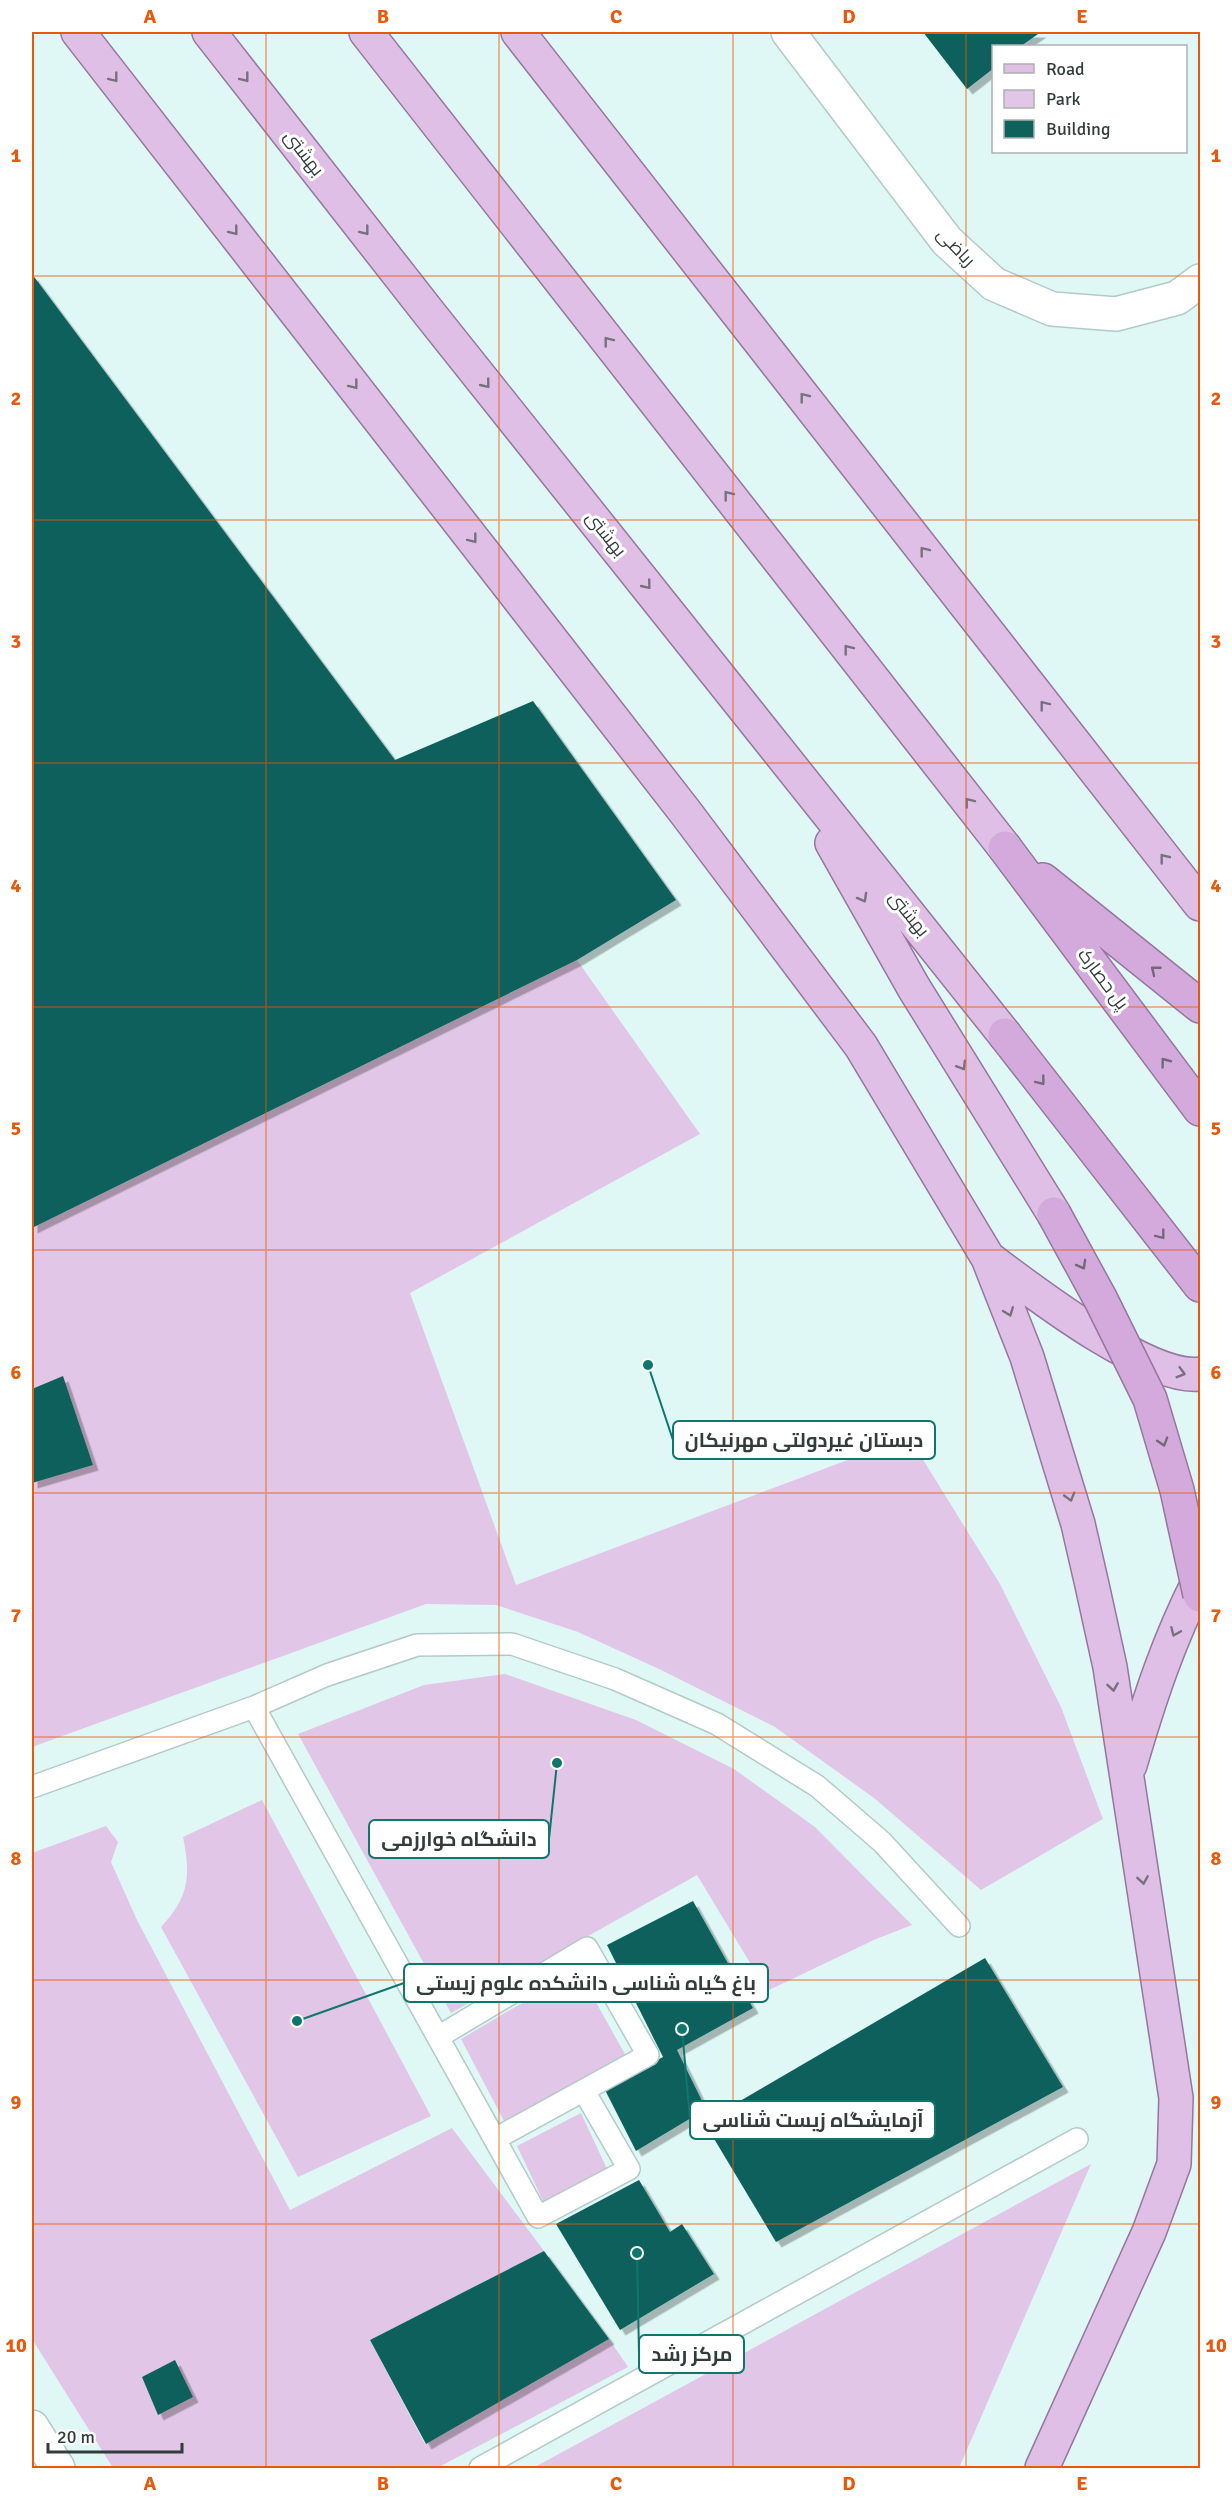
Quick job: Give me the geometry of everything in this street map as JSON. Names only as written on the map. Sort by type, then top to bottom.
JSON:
[{"type":"highway","points":[[1005,848],[1200,1006]]},
{"type":"highway","name":"پل حصارک","points":[[1005,848],[1200,1109]]},
{"type":"highway","points":[[1005,1035],[1200,1286]]},
{"type":"highway","points":[[1054,1214],[1101,1300],[1150,1398],[1178,1490],[1200,1595]]},
{"type":"main road","points":[[78,32],[679,804],[861,1046],[987,1258],[1026,1357],[1078,1524],[1110,1667],[1176,2098],[1174,2164],[1149,2232],[1042,2469]]},
{"type":"main road","name":"بهشتى","points":[[209,32],[1005,1035]]},
{"type":"main road","points":[[366,32],[1005,848]]},
{"type":"main road","points":[[518,32],[1200,904]]},
{"type":"main road","points":[[783,756],[914,988],[1054,1214]]},
{"type":"main road","points":[[987,1258],[1063,1314],[1147,1362],[1189,1376],[1200,1374]]},
{"type":"main road","points":[[1127,1773],[1157,1676],[1200,1579]]},
{"type":"street","name":"ریاضی","points":[[788,32],[947,241],[994,284],[1052,309],[1116,314],[1177,298],[1200,281]]},
{"type":"street","points":[[32,2427],[58,2469]]},
{"type":"lane","points":[[32,1787],[254,1707],[327,1675],[417,1645],[512,1644],[615,1679],[717,1725],[817,1786],[882,1842],[959,1926]]},
{"type":"lane","points":[[254,1707],[538,2217],[629,2169],[584,2091]]},
{"type":"lane","points":[[438,2037],[587,1948],[648,2055],[495,2139]]},
{"type":"lane","points":[[480,2469],[1077,2139]]},
{"type":"green space","points":[[577,960],[700,1134],[410,1293],[516,1585],[909,1437],[1000,1584],[1061,1707],[1103,1819],[981,1890],[874,1798],[775,1727],[659,1669],[578,1632],[496,1605],[426,1604],[32,1747],[32,1228]]},
{"type":"green space","points":[[505,1674],[636,1720],[734,1769],[815,1827],[912,1925],[876,1939],[767,1991],[697,1875],[451,2013],[298,1734],[424,1685]]},
{"type":"green space","points":[[262,1800],[431,2116],[298,2177],[161,1927],[177,1906],[186,1885],[187,1863],[183,1837]]},
{"type":"green space","points":[[106,1826],[118,1842],[111,1862],[137,1920],[290,2210],[452,2128],[544,2251],[370,2340],[425,2444],[609,2339],[628,2367],[437,2468],[113,2468],[32,2339],[32,1853]]},
{"type":"green space","points":[[578,1970],[626,2056],[504,2121],[461,2039]]},
{"type":"green space","points":[[581,2113],[607,2169],[544,2203],[517,2146]]},
{"type":"green space","points":[[1091,2164],[959,2468],[533,2468]]},
{"type":"building","points":[[923,32],[1041,32],[1022,45],[992,45],[992,70],[967,89]]},
{"type":"building","points":[[32,274],[395,760],[533,701],[676,900],[577,960],[32,1228]]},
{"type":"building","points":[[63,1376],[93,1465],[32,1483],[32,1389]]},
{"type":"building","points":[[693,1901],[753,2008],[677,2050],[706,2109],[636,2151],[604,2088],[663,2057],[607,1945]]},
{"type":"building","points":[[985,1958],[1063,2087],[776,2242],[704,2122]]},
{"type":"building","points":[[639,2180],[670,2232],[682,2224],[714,2274],[620,2330],[556,2224]]},
{"type":"building","points":[[544,2251],[609,2339],[426,2444],[370,2340]]},
{"type":"building","points":[[175,2360],[193,2397],[158,2415],[142,2377]]},
{"type":"place","name":"دبستان غیردولتی مهرنیکان","points":[[648,1365]]},
{"type":"place","name":"دانشگاه خوارزمی","points":[[557,1763]]},
{"type":"place","name":"باغ گیاه شناسی دانشکده علوم زیستی","points":[[297,2021]]},
{"type":"place","name":"آزمایشگاه زیست شناسی","points":[[682,2029]]},
{"type":"place","name":"مرکز رشد","points":[[637,2253]]}]
